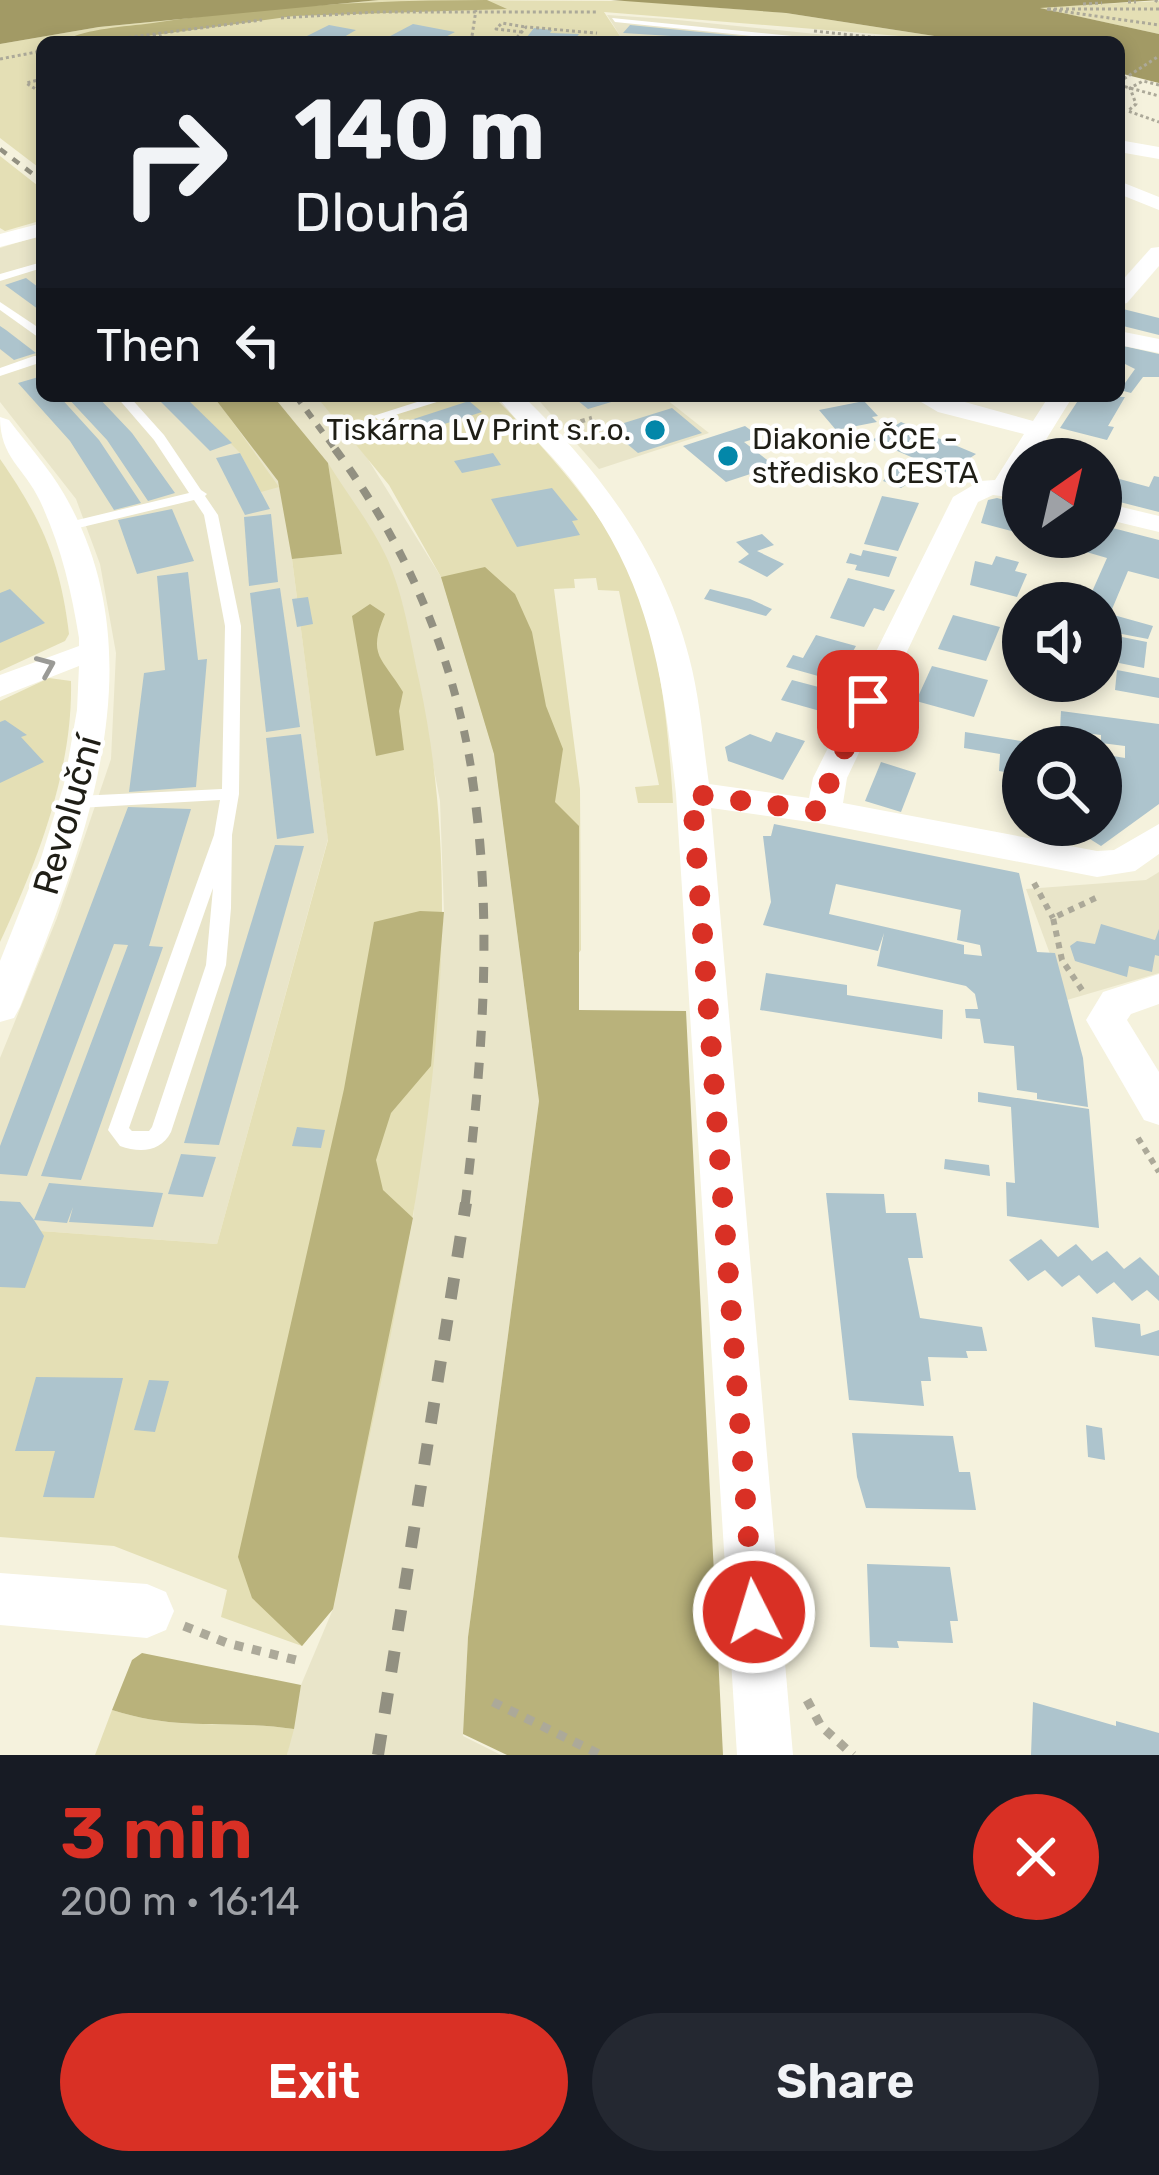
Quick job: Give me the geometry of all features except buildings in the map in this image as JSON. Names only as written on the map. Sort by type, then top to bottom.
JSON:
[{"type":"street","points":[[1125,147],[1159,153]]},
{"type":"street","points":[[1125,190],[1159,204]]},
{"type":"street","points":[[0,241],[36,232]]},
{"type":"street","points":[[1125,294],[1150,276],[1159,253]]},
{"type":"street","points":[[1125,339],[1159,346]]},
{"type":"street","points":[[514,402],[582,476],[645,574],[674,658],[692,794],[765,1755]]},
{"type":"street","points":[[936,402],[1040,430]]},
{"type":"street","points":[[1036,438],[1051,402]]},
{"type":"street","name":"Revoluční","points":[[0,1007],[78,802],[91,746],[95,652],[86,579],[70,526],[58,500],[5,437]]},
{"type":"street","points":[[824,812],[830,778],[967,497],[978,490],[1002,489]]},
{"type":"street","points":[[1122,515],[1159,524]]},
{"type":"street","points":[[0,687],[53,663],[95,652]]},
{"type":"street","points":[[692,794],[824,812],[1097,864],[1119,863],[1159,836]]},
{"type":"street","points":[[1159,989],[1117,1003],[1107,1012],[1106,1027],[1159,1108]]},
{"type":"street","points":[[0,1598],[147,1611]]},
{"type":"lane","points":[[615,20],[755,36]]},
{"type":"lane","points":[[0,278],[36,267]]},
{"type":"lane","points":[[0,304],[36,331]]},
{"type":"lane","points":[[0,372],[36,359]]},
{"type":"lane","points":[[127,402],[200,494],[211,515],[233,626],[230,794],[223,835],[223,908],[216,965],[161,1132],[154,1140],[127,1140],[118,1130],[223,835]]},
{"type":"lane","points":[[380,416],[429,402]]},
{"type":"lane","points":[[70,526],[200,494]]},
{"type":"lane","points":[[78,802],[230,794]]},
{"type":"path","points":[[1085,8],[1080,4],[1102,3]]},
{"type":"path","points":[[1158,4],[1046,9],[1159,25]]},
{"type":"path","points":[[472,36],[476,10]]},
{"type":"path","points":[[128,36],[294,16],[476,10],[601,13]]},
{"type":"path","points":[[519,36],[524,29],[597,33]]},
{"type":"path","points":[[813,31],[861,36]]},
{"type":"path","points":[[146,33],[159,36]]},
{"type":"path","points":[[0,58],[36,52]]},
{"type":"path","points":[[30,53],[36,56]]},
{"type":"path","points":[[1125,80],[1159,56]]},
{"type":"path","points":[[1130,88],[1143,81],[1159,85]]},
{"type":"path","points":[[1125,86],[1159,96]]},
{"type":"path","points":[[1130,88],[1136,104],[1128,111],[1159,122]]},
{"type":"path","points":[[1106,1027],[1062,960],[1053,917],[1109,892]]},
{"type":"path","points":[[147,1611],[227,1643],[304,1662]]},
{"type":"path","points":[[805,1694],[821,1726],[853,1755]]},
{"type":"path","points":[[493,1702],[601,1755]]},
{"type":"shaded area","points":[[0,0],[379,0],[99,27],[0,44]]},
{"type":"shaded area","points":[[379,0],[634,1],[786,13],[934,36],[604,12],[620,36],[47,36]]},
{"type":"shaded area","points":[[487,0],[507,9],[294,16],[147,36],[76,36],[236,12]]},
{"type":"shaded area","points":[[611,0],[1159,0],[1040,8],[1159,34],[1159,83],[1125,74],[1125,36],[934,36],[786,13]]},
{"type":"shaded area","points":[[1159,1],[1159,34],[1039,8],[1043,7]]},
{"type":"shaded area","points":[[607,15],[836,36],[620,36]]},
{"type":"shaded area","points":[[36,38],[36,165],[0,138],[0,44]]},
{"type":"shaded area","points":[[0,156],[36,184],[36,222],[5,231],[0,228]]},
{"type":"shaded area","points":[[36,237],[36,402],[480,402],[366,456],[441,577],[494,754],[539,1101],[468,1637],[463,1736],[501,1755],[287,1755],[301,1685],[333,1609],[413,1218],[444,912],[440,801],[402,603],[330,467],[342,554],[292,559],[328,839],[217,1244],[0,1228],[0,1058],[57,918],[111,759],[116,653],[100,564],[76,499],[0,402],[0,248]]},
{"type":"shaded area","points":[[190,402],[218,402],[279,487],[261,492],[240,453]]},
{"type":"shaded area","points":[[218,402],[278,402],[328,463],[342,554],[292,559],[278,481]]},
{"type":"shaded area","points":[[321,402],[499,402],[549,455],[618,547],[649,625],[661,684],[673,803],[638,803],[635,787],[659,785],[619,591],[598,590],[596,578],[574,579],[575,588],[554,589],[580,789],[581,950],[529,1018],[494,754],[441,577],[389,485]]},
{"type":"shaded area","points":[[540,402],[670,402],[709,433],[599,469]]},
{"type":"shaded area","points":[[0,459],[47,542],[69,634],[65,641],[0,671]]},
{"type":"shaded area","points":[[328,463],[380,544],[402,602],[437,795],[442,911],[437,1029],[404,1264],[333,1609],[302,1646],[221,1617],[227,1590],[114,1546],[0,1537],[0,1228],[217,1244],[328,840],[292,559],[342,554]]},
{"type":"shaded area","points":[[485,567],[515,594],[532,632],[546,706],[563,749],[555,802],[579,826],[579,1010],[686,1011],[723,1755],[507,1755],[463,1734],[468,1637],[539,1101],[494,754],[441,577]]},
{"type":"shaded area","points":[[370,604],[385,614],[377,648],[403,692],[399,711],[404,750],[376,756],[352,616]]},
{"type":"shaded area","points":[[49,678],[71,681],[66,748],[39,848],[0,942],[0,701]]},
{"type":"shaded area","points":[[1159,872],[1159,973],[1067,1000],[1026,889],[1146,880]]},
{"type":"shaded area","points":[[420,911],[444,912],[431,1066],[391,1113],[376,1160],[383,1190],[413,1218],[333,1609],[302,1646],[252,1598],[238,1557],[344,1089],[374,922]]},
{"type":"shaded area","points":[[142,1653],[301,1685],[294,1729],[160,1721],[112,1710],[132,1660]]},
{"type":"shaded area","points":[[112,1710],[160,1721],[294,1729],[287,1755],[95,1755]]},
{"type":"railway","points":[[0,149],[36,176]]},
{"type":"railway","points":[[300,402],[337,452]]},
{"type":"railway","points":[[335,449],[385,525],[425,606],[454,691],[473,780]]},
{"type":"railway","points":[[465,1206],[484,938],[472,777]]},
{"type":"railway","points":[[378,1755],[466,1203]]},
{"type":"place","name":"Tiskárna LV Print s.r.o.","points":[[655,430]]},
{"type":"place","name":"Diakonie ČCE - středisko CESTA","points":[[728,456]]},
{"type":"route","points":[[754,1612],[692,794],[824,812],[830,778],[868,701]]}]
